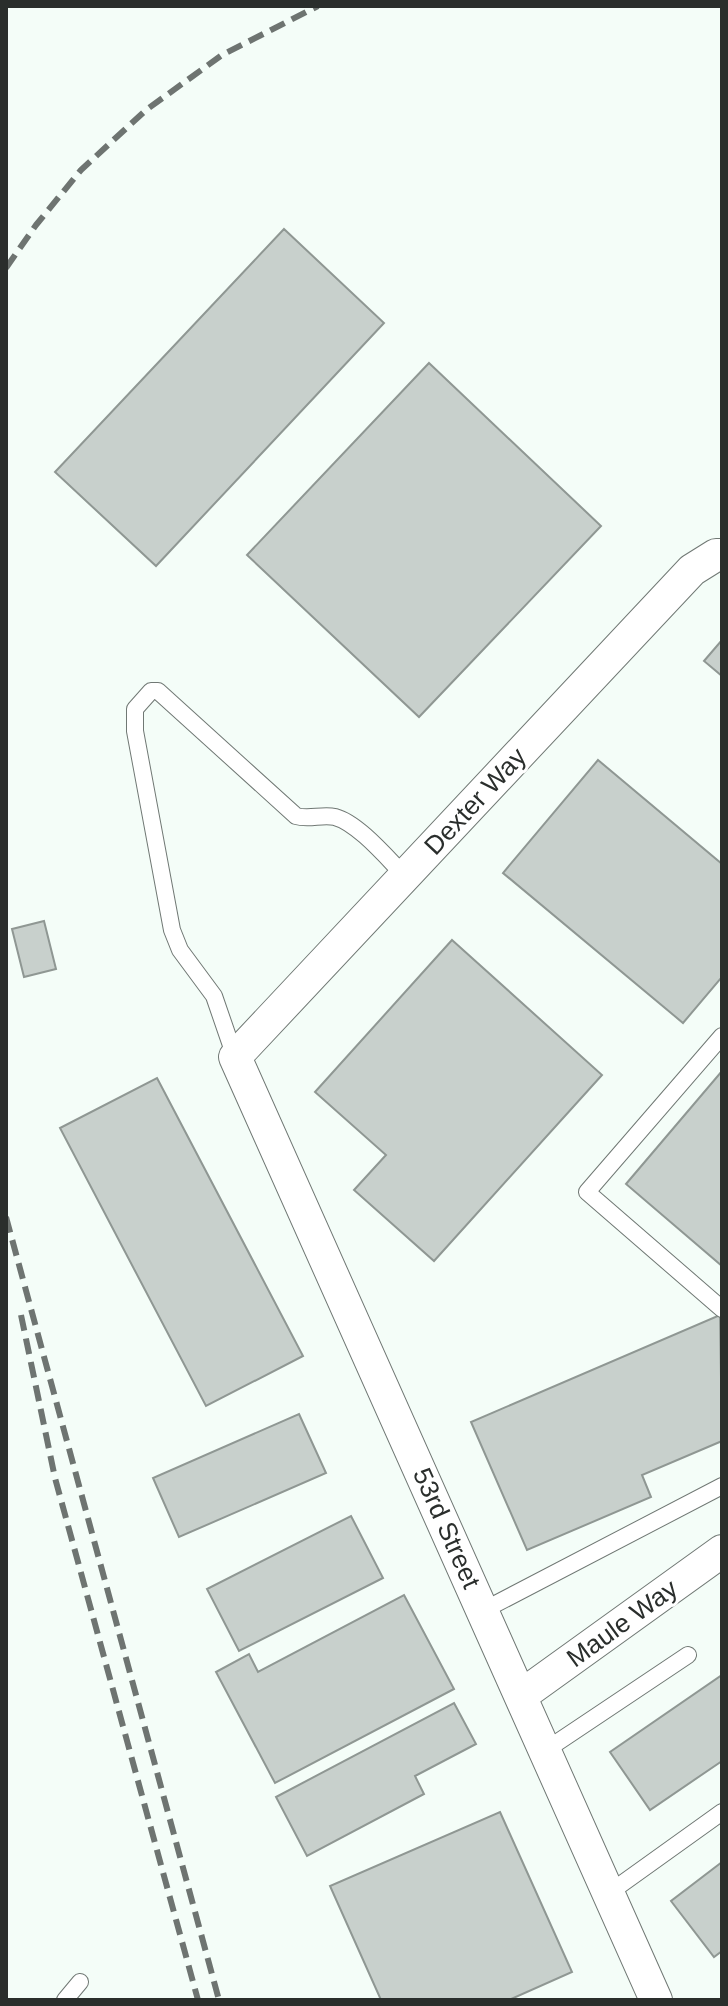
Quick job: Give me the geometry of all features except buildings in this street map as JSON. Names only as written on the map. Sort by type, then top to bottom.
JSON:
[{"type":"street","name":"Dexter Way","points":[[235,1057],[692,570],[716,555],[722,555]]},
{"type":"street","name":"53rd Street","points":[[235,1057],[656,2000]]},
{"type":"street","name":"Maule Way","points":[[522,1695],[722,1551]]},
{"type":"lane","points":[[235,1057],[214,996],[180,950],[172,930],[135,731],[135,709],[151,691],[158,691],[296,816],[332,816],[342,820],[405,876]]},
{"type":"lane","points":[[722,1036],[587,1192],[722,1309]]},
{"type":"lane","points":[[484,1610],[722,1486]]},
{"type":"lane","points":[[546,1750],[688,1655]]},
{"type":"lane","points":[[609,1893],[722,1812]]},
{"type":"lane","points":[[65,2000],[80,1982]]},
{"type":"railway","points":[[6,268],[81,170],[146,110],[222,55],[318,6]]},
{"type":"railway","points":[[6,1217],[219,2000]]},
{"type":"railway","points":[[21,1315],[55,1478],[198,2000]]}]
